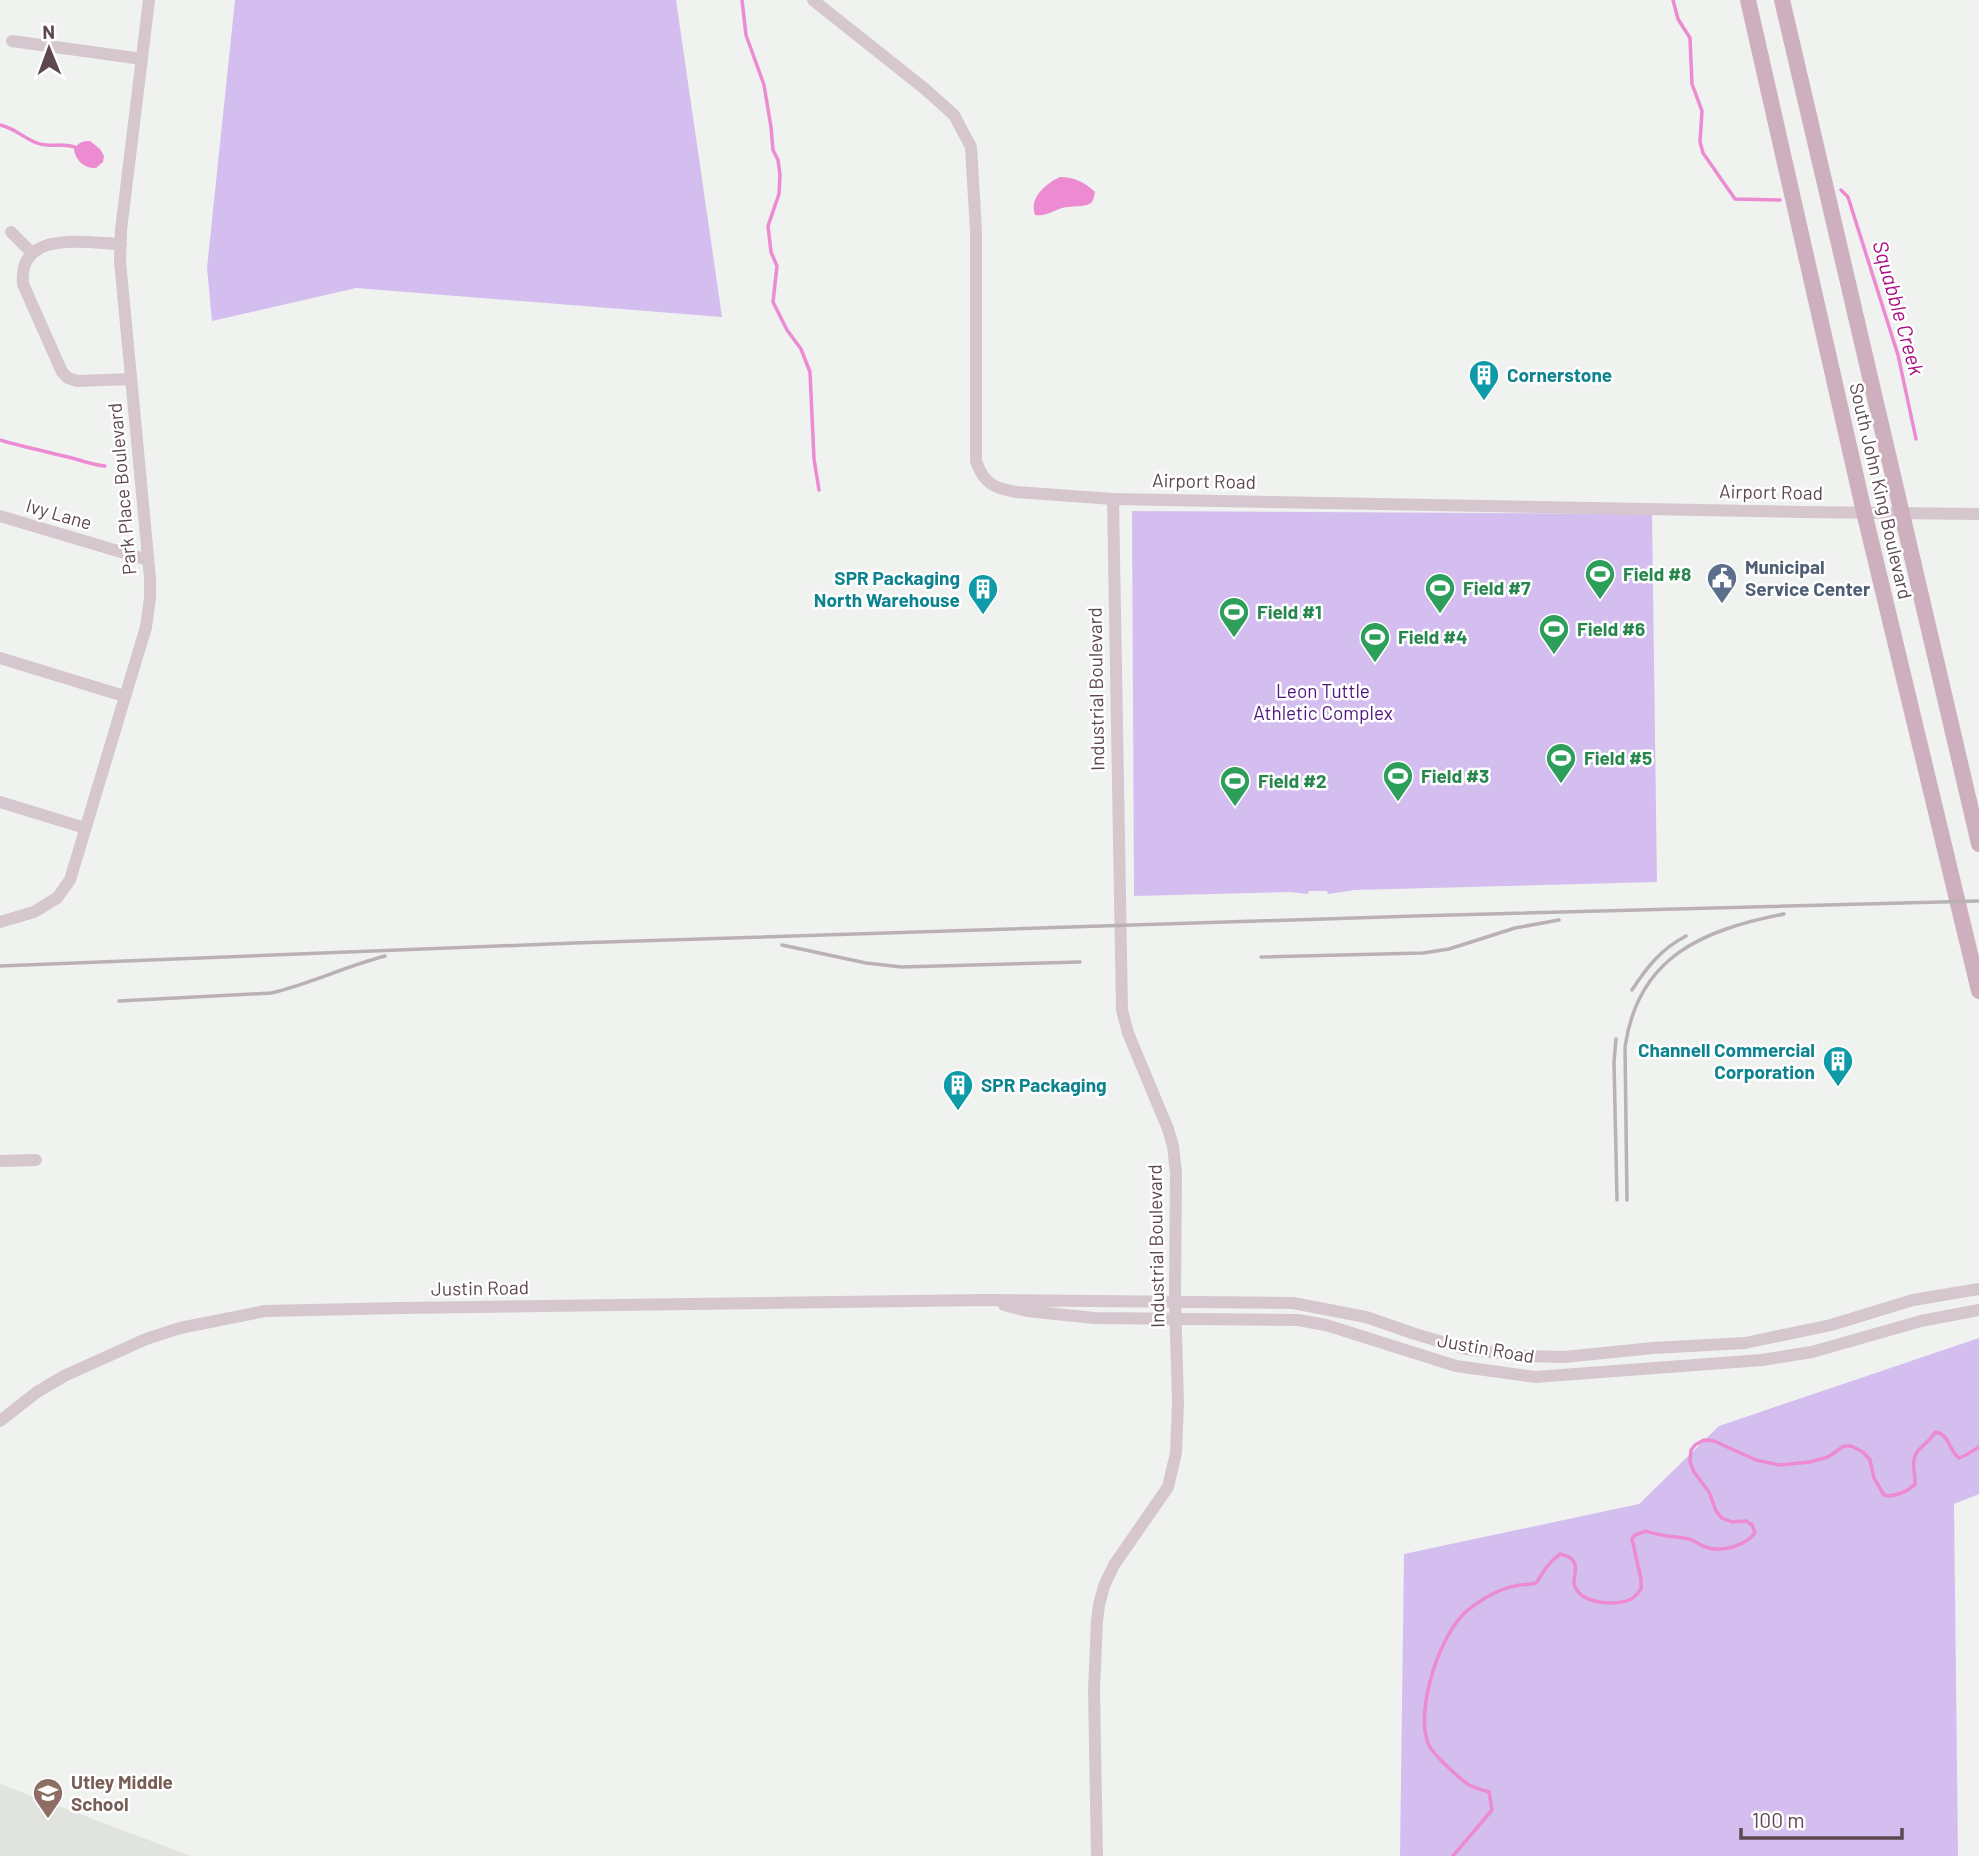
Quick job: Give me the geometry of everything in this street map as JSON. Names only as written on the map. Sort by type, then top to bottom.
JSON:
[{"type":"main road","name":"South John King Boulevard","points":[[1748,0],[1864,512],[1979,991]]},
{"type":"main road","name":"South John King Boulevard","points":[[1782,0],[1979,844]]},
{"type":"street","name":"Park Place Boulevard","points":[[0,922],[34,912],[57,898],[70,880],[146,627],[150,598],[148,560],[120,261],[149,0]]},
{"type":"street","name":"Airport Road","points":[[814,0],[925,89],[954,116],[971,147],[976,232],[976,461],[988,483],[1002,490],[1113,499],[1979,514]]},
{"type":"street","points":[[12,41],[142,59]]},
{"type":"street","points":[[11,232],[32,253]]},
{"type":"street","points":[[121,244],[48,244],[32,253],[24,264],[23,284],[62,372],[68,378],[77,381],[131,379]]},
{"type":"street","name":"Industrial Boulevard","points":[[1097,1856],[1094,1690],[1097,1620],[1104,1586],[1114,1565],[1168,1487],[1176,1453],[1178,1403],[1175,1318],[1176,1173],[1173,1146],[1122,1010],[1113,499]]},
{"type":"street","name":"Ivy Lane","points":[[0,516],[148,560]]},
{"type":"street","points":[[0,658],[124,695]]},
{"type":"street","points":[[0,802],[85,828]]},
{"type":"street","points":[[0,1161],[36,1160]]},
{"type":"street","name":"Justin Road","points":[[0,1421],[37,1392],[64,1376],[146,1339],[180,1328],[265,1311],[986,1300],[1293,1303],[1366,1317],[1466,1349],[1523,1356],[1564,1357],[1653,1348],[1745,1343],[1831,1325],[1913,1300],[1979,1289]]},
{"type":"street","name":"Justin Road","points":[[986,1300],[1027,1311],[1094,1318],[1298,1320],[1326,1325],[1456,1366],[1535,1377],[1762,1360],[1812,1352],[1921,1321],[1979,1310]]},
{"type":"street","points":[[1360,1335],[1366,1317]]},
{"type":"shaded area","points":[[90,141],[104,156],[103,162],[96,168],[82,164],[74,150],[80,143]]},
{"type":"shaded area","points":[[1060,177],[1079,181],[1091,188],[1095,192],[1092,202],[1035,215],[1036,197]]},
{"type":"shaded area","name":"Utley Middle School","points":[[0,1784],[191,1856],[0,1856]]},
{"type":"green space","points":[[235,0],[676,0],[722,317],[356,288],[212,321],[207,268]]},
{"type":"green space","name":"Leon Tuttle Athletic Complex","points":[[1132,511],[1652,514],[1657,882],[1355,890],[1328,894],[1327,891],[1309,891],[1308,894],[1289,892],[1134,896]]},
{"type":"green space","points":[[1979,1338],[1979,1494],[1954,1504],[1958,1856],[1400,1856],[1404,1554],[1639,1504],[1719,1426]]},
{"type":"waterway","points":[[742,0],[746,35],[764,85],[773,150],[778,160],[780,175],[779,194],[768,226],[771,252],[777,266],[773,302],[787,330],[801,349],[810,372],[814,459],[819,490]]},
{"type":"waterway","name":"Squabble Creek","points":[[1673,0],[1678,19],[1690,38],[1692,84],[1702,111],[1700,142],[1703,153],[1735,199],[1780,200]]},
{"type":"waterway","points":[[0,125],[42,144],[77,148]]},
{"type":"waterway","name":"Squabble Creek","points":[[1841,190],[1848,197],[1898,355],[1916,439]]},
{"type":"waterway","points":[[0,440],[105,466]]},
{"type":"waterway","points":[[1453,1856],[1492,1810],[1489,1792],[1469,1785],[1434,1753],[1428,1743],[1425,1711],[1440,1653],[1448,1635],[1468,1610],[1502,1589],[1536,1583],[1560,1554],[1574,1562],[1574,1584],[1583,1596],[1607,1603],[1631,1599],[1641,1589],[1632,1539],[1646,1531],[1689,1539],[1715,1549],[1728,1548],[1746,1541],[1755,1533],[1752,1525],[1746,1521],[1732,1522],[1722,1518],[1716,1511],[1709,1492],[1694,1472],[1690,1462],[1691,1450],[1704,1440],[1714,1441],[1756,1460],[1780,1465],[1810,1462],[1828,1457],[1844,1446],[1851,1446],[1863,1452],[1870,1460],[1874,1478],[1884,1495],[1888,1496],[1901,1493],[1915,1484],[1915,1456],[1935,1432],[1947,1439],[1959,1458],[1979,1447]]},
{"type":"railway","points":[[0,966],[574,943],[1979,901]]},
{"type":"railway","points":[[1627,1200],[1625,1047],[1632,1016],[1644,990],[1660,969],[1679,952],[1702,939],[1727,929],[1784,914]]},
{"type":"railway","points":[[1261,957],[1423,953],[1449,949],[1515,928],[1559,920]]},
{"type":"railway","points":[[1632,990],[1655,959],[1686,936]]},
{"type":"railway","points":[[782,945],[866,963],[902,967],[1080,962]]},
{"type":"railway","points":[[119,1001],[271,993],[385,956]]},
{"type":"railway","points":[[1616,1039],[1614,1062],[1617,1200]]},
{"type":"place","name":"Cornerstone","points":[[1484,402]]},
{"type":"place","name":"Field #8","points":[[1600,601]]},
{"type":"place","name":"Municipal Service Center","points":[[1722,605]]},
{"type":"place","name":"Field #7","points":[[1440,615]]},
{"type":"place","name":"SPR Packaging North Warehouse","points":[[983,616]]},
{"type":"place","name":"Field #1","points":[[1234,639]]},
{"type":"place","name":"Field #6","points":[[1554,656]]},
{"type":"place","name":"Field #4","points":[[1375,664]]},
{"type":"place","name":"Field #5","points":[[1561,785]]},
{"type":"place","name":"Field #3","points":[[1398,803]]},
{"type":"place","name":"Field #2","points":[[1235,808]]},
{"type":"place","name":"Channell Commercial Corporation","points":[[1838,1088]]},
{"type":"place","name":"SPR Packaging","points":[[958,1112]]},
{"type":"place","name":"Utley Middle School","points":[[48,1820]]}]
